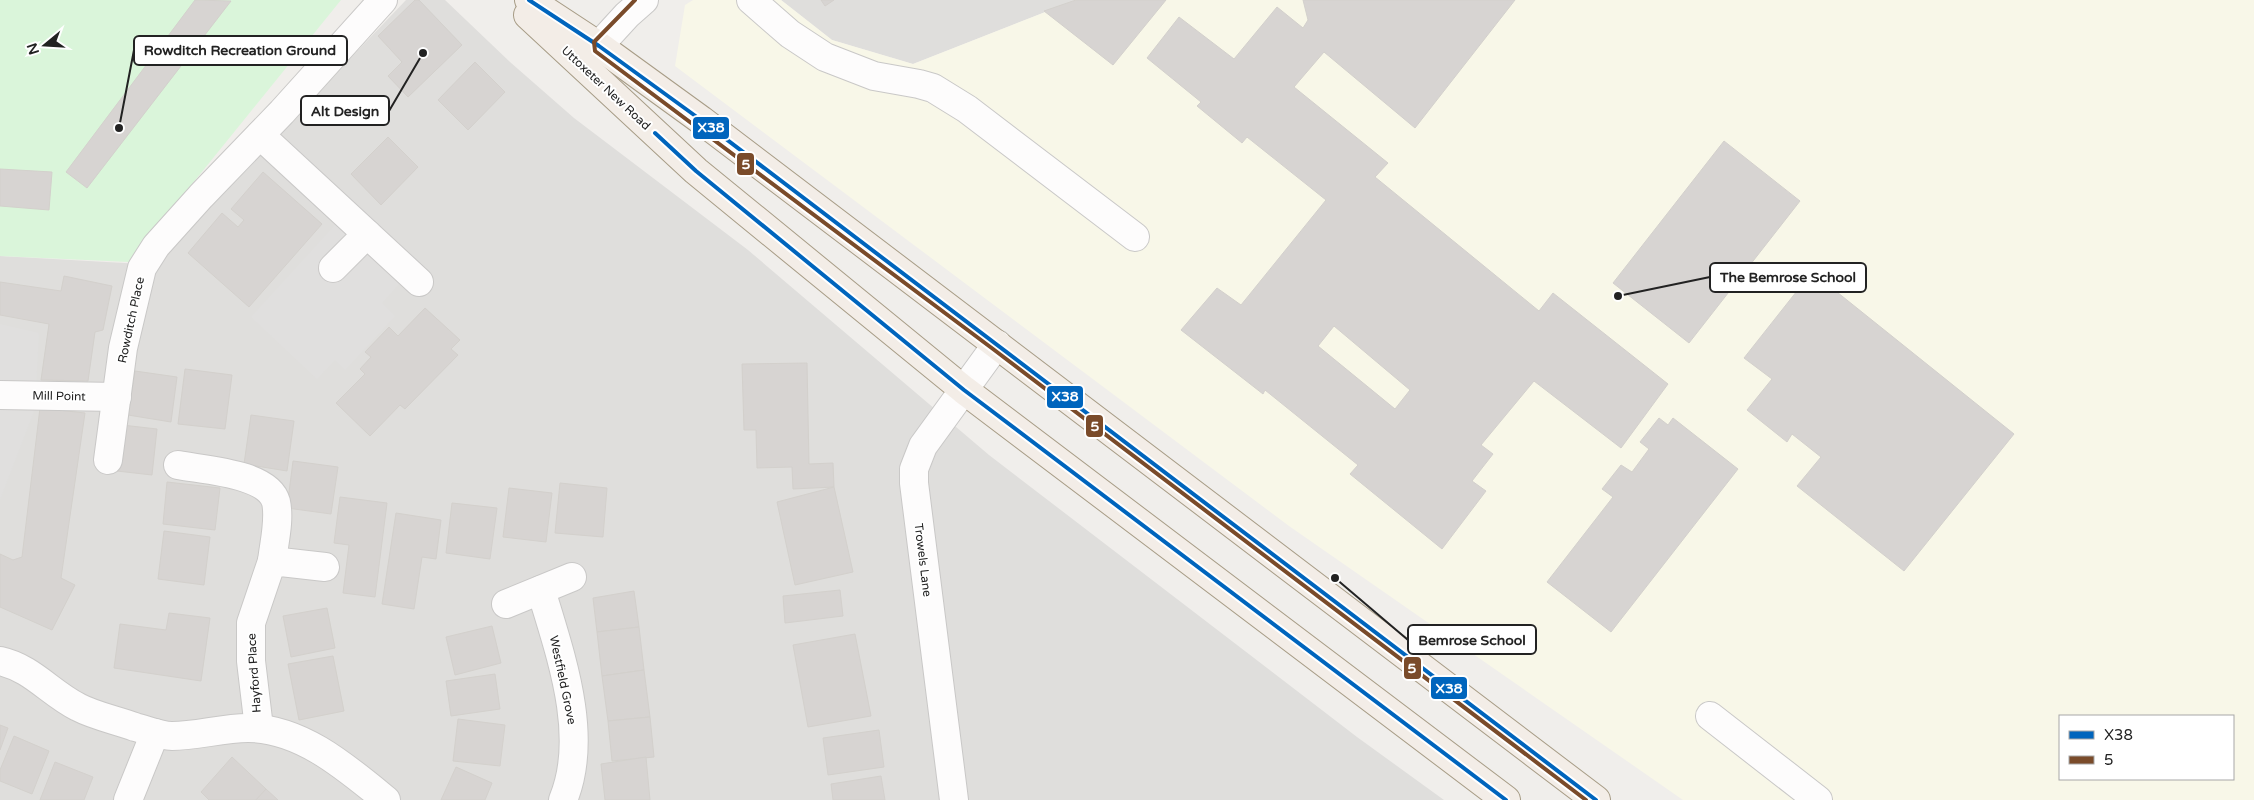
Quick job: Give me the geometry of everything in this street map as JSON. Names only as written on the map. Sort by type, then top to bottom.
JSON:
[{"type":"main road","name":"Uttoxeter New Road","points":[[512,0],[997,344],[1596,800]]},
{"type":"main road","name":"Uttoxeter New Road","points":[[529,0],[590,55],[696,171],[964,390],[1506,800]]},
{"type":"street","name":"Rowditch Place","points":[[108,460],[122,348],[142,268],[156,246],[200,196],[260,134],[383,0]]},
{"type":"street","points":[[590,55],[627,15],[644,0]]},
{"type":"street","points":[[751,0],[790,34],[825,57],[874,76],[933,88],[960,105],[1134,237]]},
{"type":"street","points":[[260,134],[419,282]]},
{"type":"street","points":[[333,268],[367,234]]},
{"type":"street","name":"Trowels Lane","points":[[954,800],[914,484],[914,470],[923,446],[997,344]]},
{"type":"street","name":"Mill Point","points":[[0,395],[117,397]]},
{"type":"street","name":"Hayford Place","points":[[178,466],[253,479],[267,490],[275,500],[277,516],[272,561],[251,623],[251,661],[259,728]]},
{"type":"street","points":[[272,561],[325,567]]},
{"type":"street","points":[[506,604],[572,577]]},
{"type":"street","name":"Westfield Grove","points":[[541,590],[567,689],[575,740],[571,776],[563,800]]},
{"type":"street","points":[[0,661],[16,665],[31,673],[78,707],[155,733],[171,736],[259,728],[281,733],[304,742],[364,782],[386,800]]},
{"type":"street","points":[[1710,716],[1818,800]]},
{"type":"street","points":[[128,800],[155,733]]},
{"type":"shaded area","points":[[406,0],[445,0],[510,62],[574,118],[748,250],[989,455],[1357,737],[1444,800],[0,800],[0,256],[160,265],[186,230]]},
{"type":"shaded area","points":[[693,0],[781,0],[832,40],[913,64],[1076,0],[2254,0],[2254,800],[1683,800],[1289,526],[675,66],[685,5]]},
{"type":"shaded area","points":[[781,0],[1076,0],[913,64],[832,40]]},
{"type":"shaded area","points":[[336,224],[400,283],[382,303],[395,316],[345,370],[335,360],[317,379],[251,317]]},
{"type":"shaded area","points":[[0,324],[39,333],[35,409],[0,500]]},
{"type":"green space","points":[[0,0],[341,0],[129,262],[0,256]]},
{"type":"building","points":[[195,0],[231,1],[87,188],[66,172]]},
{"type":"building","points":[[415,0],[419,0],[462,45],[408,97],[388,76],[402,62],[378,36]]},
{"type":"building","points":[[821,0],[834,0],[825,6]]},
{"type":"building","points":[[1076,0],[1166,0],[1113,65],[1044,11]]},
{"type":"building","points":[[1303,0],[1515,0],[1415,128],[1324,52],[1294,87],[1388,163],[1375,177],[1539,311],[1553,293],[1668,384],[1621,448],[1534,381],[1481,445],[1493,454],[1472,481],[1486,491],[1442,549],[1350,474],[1358,465],[1265,390],[1263,394],[1181,330],[1217,288],[1241,305],[1326,200],[1247,137],[1242,143],[1197,106],[1201,102],[1147,58],[1179,17],[1234,59],[1277,7],[1303,28],[1308,20]],"holes":[[[1334,326],[1410,390],[1395,409],[1318,346]]]},
{"type":"building","points":[[475,62],[505,92],[468,130],[438,100]]},
{"type":"building","points":[[388,137],[418,167],[381,205],[351,174]]},
{"type":"building","points":[[1724,141],[1800,201],[1689,343],[1613,283]]},
{"type":"building","points":[[0,169],[52,172],[49,210],[0,206]]},
{"type":"building","points":[[263,172],[322,224],[249,307],[188,253],[222,213],[238,227],[244,220],[231,209]]},
{"type":"building","points":[[1812,272],[2014,434],[1904,571],[1797,486],[1821,457],[1792,434],[1787,442],[1747,410],[1772,379],[1744,358]]},
{"type":"building","points":[[64,276],[112,286],[103,330],[95,332],[88,381],[41,380],[49,324],[0,315],[0,282],[61,291]]},
{"type":"building","points":[[425,308],[460,340],[451,349],[458,355],[405,409],[400,405],[370,436],[336,403],[365,374],[360,369],[371,357],[365,352],[389,327],[398,336]]},
{"type":"building","points":[[807,363],[809,464],[833,463],[834,487],[793,489],[792,467],[757,468],[756,430],[744,430],[742,364]]},
{"type":"building","points":[[185,369],[232,375],[225,429],[178,424]]},
{"type":"building","points":[[135,371],[177,377],[171,422],[128,415]]},
{"type":"building","points":[[40,408],[85,413],[61,578],[75,585],[52,630],[0,607],[0,554],[13,560],[22,557]]},
{"type":"building","points":[[251,415],[294,421],[287,471],[244,464]]},
{"type":"building","points":[[1659,418],[1668,425],[1673,418],[1738,469],[1611,632],[1547,582],[1613,497],[1602,489],[1621,465],[1632,472],[1649,449],[1640,442]]},
{"type":"building","points":[[122,425],[157,429],[152,475],[117,471]]},
{"type":"building","points":[[293,461],[338,467],[331,514],[287,508]]},
{"type":"building","points":[[167,482],[220,488],[215,530],[163,524]]},
{"type":"building","points":[[560,483],[607,488],[603,537],[555,533]]},
{"type":"building","points":[[834,487],[853,572],[795,585],[777,502]]},
{"type":"building","points":[[509,488],[552,493],[546,542],[503,537]]},
{"type":"building","points":[[340,497],[387,503],[375,597],[343,593],[349,545],[334,543]]},
{"type":"building","points":[[452,503],[497,508],[490,559],[446,553]]},
{"type":"building","points":[[396,513],[441,520],[436,559],[422,557],[414,609],[382,604]]},
{"type":"building","points":[[164,531],[210,537],[204,585],[158,579]]},
{"type":"building","points":[[840,590],[843,616],[785,623],[783,596]]},
{"type":"building","points":[[634,591],[639,627],[597,632],[593,598]]},
{"type":"building","points":[[327,608],[335,648],[291,657],[283,616]]},
{"type":"building","points":[[169,613],[210,618],[201,681],[114,668],[120,624],[166,630]]},
{"type":"building","points":[[492,626],[501,663],[455,675],[446,637]]},
{"type":"building","points":[[639,627],[644,670],[602,676],[597,632]]},
{"type":"building","points":[[855,634],[871,716],[808,727],[793,645]]},
{"type":"building","points":[[333,656],[344,711],[299,720],[288,664]]},
{"type":"building","points":[[644,670],[650,717],[608,721],[602,676]]},
{"type":"building","points":[[495,674],[500,709],[451,716],[446,681]]},
{"type":"building","points":[[650,717],[654,757],[612,761],[608,721]]},
{"type":"building","points":[[458,719],[505,725],[500,766],[453,761]]},
{"type":"building","points":[[0,725],[8,728],[0,750]]},
{"type":"building","points":[[879,730],[884,767],[828,775],[823,738]]},
{"type":"building","points":[[14,736],[49,751],[32,794],[0,781],[0,770]]},
{"type":"building","points":[[232,757],[266,789],[256,800],[209,800],[201,792]]},
{"type":"building","points":[[646,757],[650,800],[605,800],[601,764]]},
{"type":"building","points":[[55,762],[93,777],[84,800],[40,800]]},
{"type":"building","points":[[456,767],[492,783],[485,800],[441,800]]},
{"type":"building","points":[[881,776],[885,800],[833,800],[831,784]]},
{"type":"building","points":[[266,789],[278,800],[256,800]]},
{"type":"transit line","name":"X38","points":[[529,0],[599,46],[701,120],[1596,800]]},
{"type":"transit line","name":"5","points":[[635,0],[594,42],[595,51],[993,349],[1586,800]]},
{"type":"transit line","name":"X38","points":[[655,133],[696,171],[964,390],[1506,800]]},
{"type":"place","name":"Alt Design","points":[[423,53]]},
{"type":"place","name":"Rowditch Recreation Ground","points":[[119,128]]},
{"type":"place","name":"The Bemrose School","points":[[1618,296]]},
{"type":"place","name":"Bemrose School","points":[[1335,578]]}]
